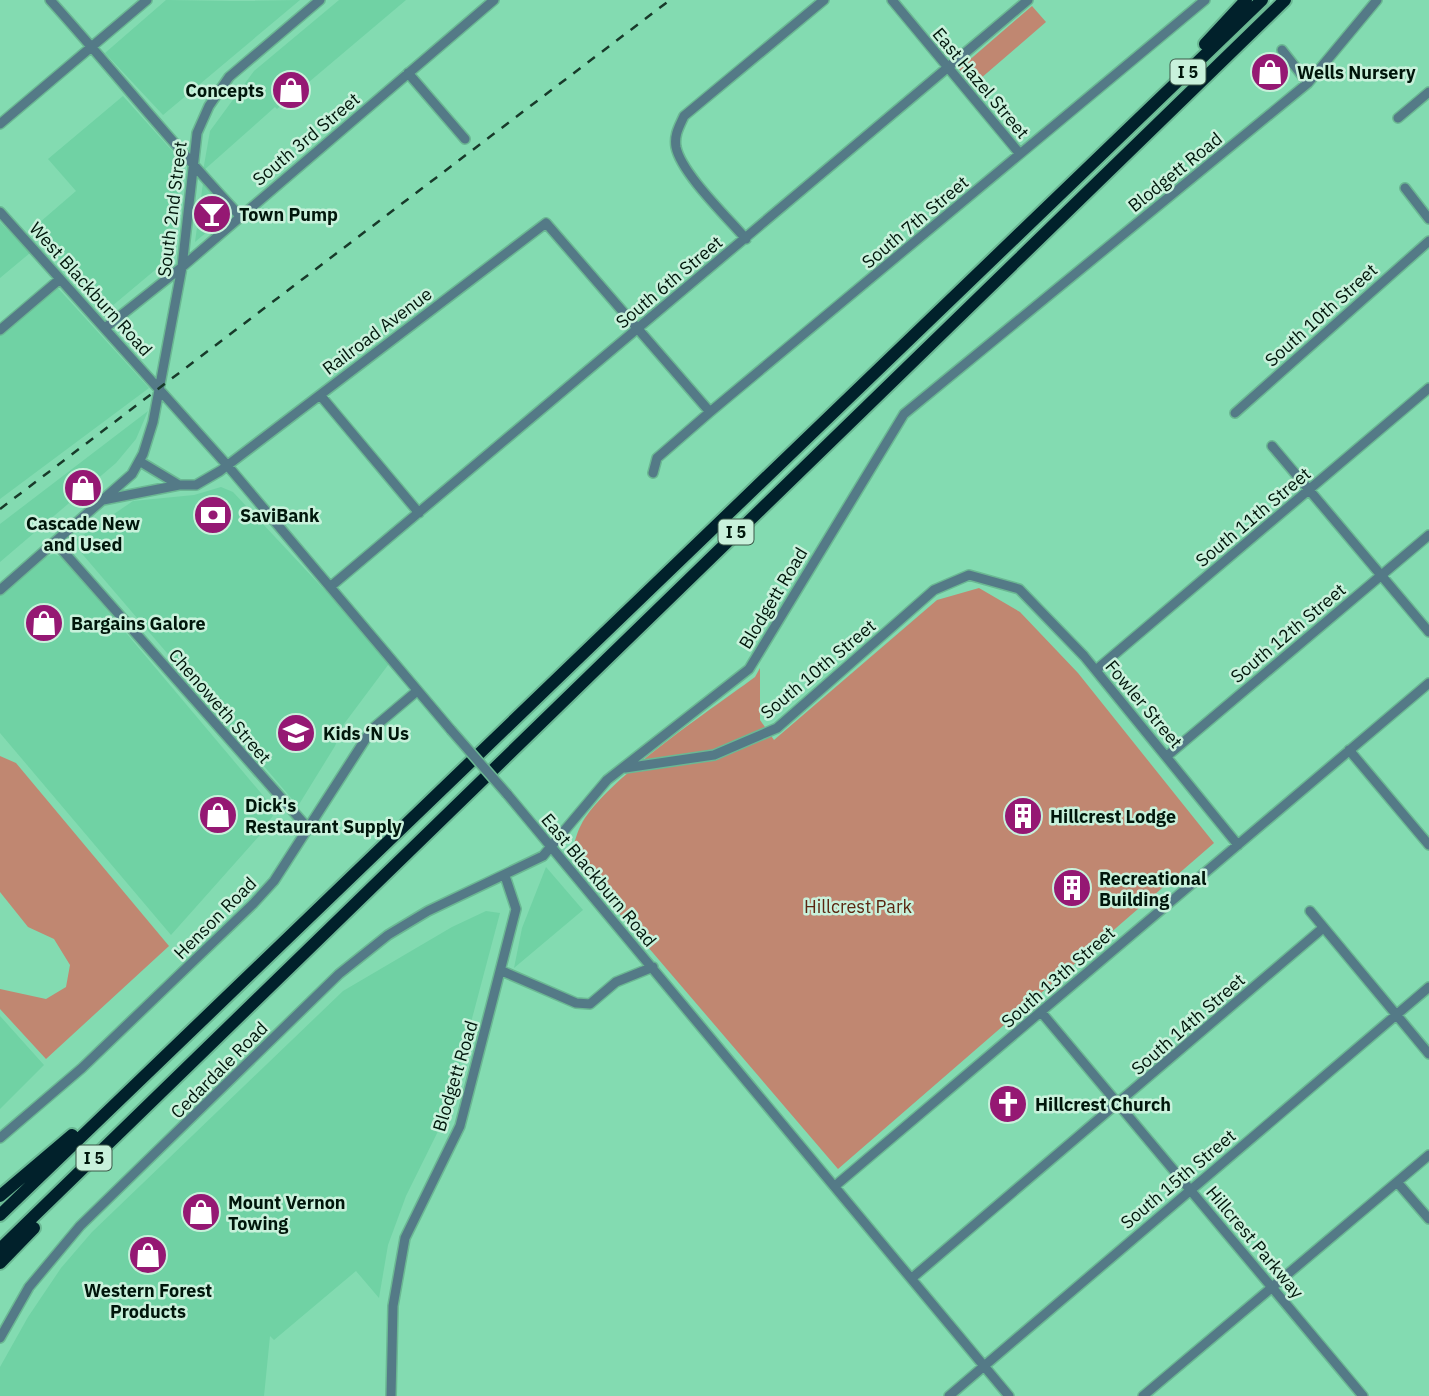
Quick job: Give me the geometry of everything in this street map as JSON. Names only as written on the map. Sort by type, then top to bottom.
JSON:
[{"type":"highway","points":[[1117,139],[1246,0]]},
{"type":"highway","name":"I 5","points":[[0,1215],[1262,0]]},
{"type":"highway","name":"I 5","points":[[0,1249],[1285,0]]},
{"type":"highway","points":[[0,1196],[168,1052]]},
{"type":"highway","points":[[0,1263],[190,1067]]},
{"type":"street","points":[[50,0],[192,165],[240,216]]},
{"type":"street","points":[[0,124],[147,0]]},
{"type":"street","name":"South 2nd Street","points":[[0,590],[132,474],[152,428],[182,267],[197,134],[208,106],[229,77],[320,0]]},
{"type":"street","name":"South 3rd Street","points":[[105,328],[182,267],[494,0]]},
{"type":"street","points":[[746,239],[685,165],[676,147],[676,131],[684,116],[824,0]]},
{"type":"street","name":"East Hazel Street","points":[[892,0],[1020,155]]},
{"type":"street","name":"South 6th Street","points":[[330,587],[1028,0]]},
{"type":"street","name":"South 7th Street","points":[[653,473],[657,458],[710,412],[1205,0]]},
{"type":"street","name":"Blodgett Road","points":[[391,1396],[393,1306],[405,1238],[460,1126],[516,909],[505,876],[551,849],[607,780],[749,669],[904,414],[1308,83],[1377,0]]},
{"type":"street","points":[[1282,50],[1308,83]]},
{"type":"street","points":[[408,73],[465,139]]},
{"type":"street","points":[[1398,118],[1429,92]]},
{"type":"street","points":[[1405,188],[1429,219]]},
{"type":"street","name":"West Blackburn Road","points":[[0,212],[159,388]]},
{"type":"street","name":"Railroad Avenue","points":[[103,500],[179,485],[196,485],[227,465],[547,223],[639,328]]},
{"type":"street","name":"South 10th Street","points":[[1235,413],[1429,241]]},
{"type":"street","points":[[0,330],[60,279]]},
{"type":"street","points":[[639,328],[710,412]]},
{"type":"street","name":"East Blackburn Road","points":[[159,388],[653,967],[1009,1396]]},
{"type":"street","name":"South 11th Street","points":[[1096,670],[1429,388]]},
{"type":"street","points":[[320,395],[419,513]]},
{"type":"street","points":[[1272,446],[1429,632]]},
{"type":"street","points":[[139,461],[179,485]]},
{"type":"street","name":"South 12th Street","points":[[1167,756],[1429,535]]},
{"type":"street","name":"Chenoweth Street","points":[[55,542],[307,827]]},
{"type":"street","name":"South 10th Street","points":[[624,768],[715,755],[777,728],[934,590],[969,575],[1019,589]]},
{"type":"street","name":"Fowler Street","points":[[1019,589],[1096,670],[1238,845]]},
{"type":"street","name":"South 13th Street","points":[[835,1186],[1429,683]]},
{"type":"street","name":"Henson Road","points":[[0,1138],[82,1068],[253,904],[274,881],[372,729],[417,691]]},
{"type":"street","points":[[1349,750],[1429,845]]},
{"type":"street","name":"Cedardale Road","points":[[0,1338],[29,1287],[63,1244],[339,974],[388,935],[428,911],[505,876]]},
{"type":"street","points":[[1310,911],[1429,1054]]},
{"type":"street","name":"South 14th Street","points":[[912,1278],[1323,928]]},
{"type":"street","points":[[502,971],[576,1003],[590,1004],[616,982],[653,967]]},
{"type":"street","name":"South 15th Street","points":[[949,1396],[1429,987]]},
{"type":"street","name":"Hillcrest Parkway","points":[[1041,1012],[1363,1396]]},
{"type":"street","points":[[1143,1396],[1429,1155]]},
{"type":"street","points":[[1398,1182],[1429,1219]]},
{"type":"shaded area","points":[[166,0],[300,0],[163,115],[105,53]]},
{"type":"shaded area","points":[[339,0],[406,0],[277,109],[275,107],[203,171],[210,131],[254,71]]},
{"type":"shaded area","points":[[123,96],[183,163],[167,260],[105,312],[32,229],[76,191],[48,159]]},
{"type":"shaded area","points":[[203,183],[228,214],[195,242]]},
{"type":"shaded area","points":[[0,222],[30,253],[0,278]]},
{"type":"shaded area","points":[[56,286],[149,388],[0,499],[0,334]]},
{"type":"shaded area","points":[[148,411],[136,439],[116,463],[0,562],[0,524]]},
{"type":"shaded area","points":[[221,487],[233,492],[391,661],[344,724],[335,746],[298,806],[78,549],[77,539],[133,501],[194,495]]},
{"type":"shaded area","points":[[54,554],[63,558],[276,811],[260,835],[171,935],[0,733],[0,595],[43,558]]},
{"type":"shaded area","points":[[546,867],[583,910],[514,968],[522,928]]},
{"type":"shaded area","points":[[486,911],[500,913],[447,1113],[406,1196],[388,1245],[379,1298],[356,1271],[274,1340],[270,1336],[264,1396],[0,1396],[0,1367],[28,1317],[61,1268],[92,1232],[343,991],[452,927]]},
{"type":"shaded area","points":[[0,1016],[44,1065],[0,1109]]},
{"type":"green space","points":[[1032,6],[1046,22],[973,85],[959,69]]},
{"type":"green space","name":"Hillcrest Park","points":[[979,588],[1020,612],[1078,673],[1214,843],[838,1169],[570,856],[581,825],[611,788],[660,746],[755,677],[760,668],[760,720],[774,740],[937,600]]},
{"type":"green space","points":[[0,756],[16,763],[169,946],[46,1059],[0,1009],[0,989],[46,999],[66,987],[70,965],[54,939],[28,927],[0,892]]},
{"type":"railway","points":[[0,509],[670,0]]},
{"type":"place","name":"Wells Nursery","points":[[1270,72]]},
{"type":"place","name":"Concepts","points":[[291,90]]},
{"type":"place","name":"Town Pump","points":[[212,214]]},
{"type":"place","name":"Cascade New and Used","points":[[83,488]]},
{"type":"place","name":"SaviBank","points":[[213,515]]},
{"type":"place","name":"Bargains Galore","points":[[44,623]]},
{"type":"place","name":"Kids ‘N Us","points":[[296,733]]},
{"type":"place","name":"Dick's Restaurant Supply","points":[[218,815]]},
{"type":"place","name":"Hillcrest Lodge","points":[[1023,816]]},
{"type":"place","name":"Recreational Building","points":[[1072,888]]},
{"type":"place","name":"Hillcrest Church","points":[[1008,1104]]},
{"type":"place","name":"Mount Vernon Towing","points":[[201,1212]]},
{"type":"place","name":"Western Forest Products","points":[[148,1255]]}]
